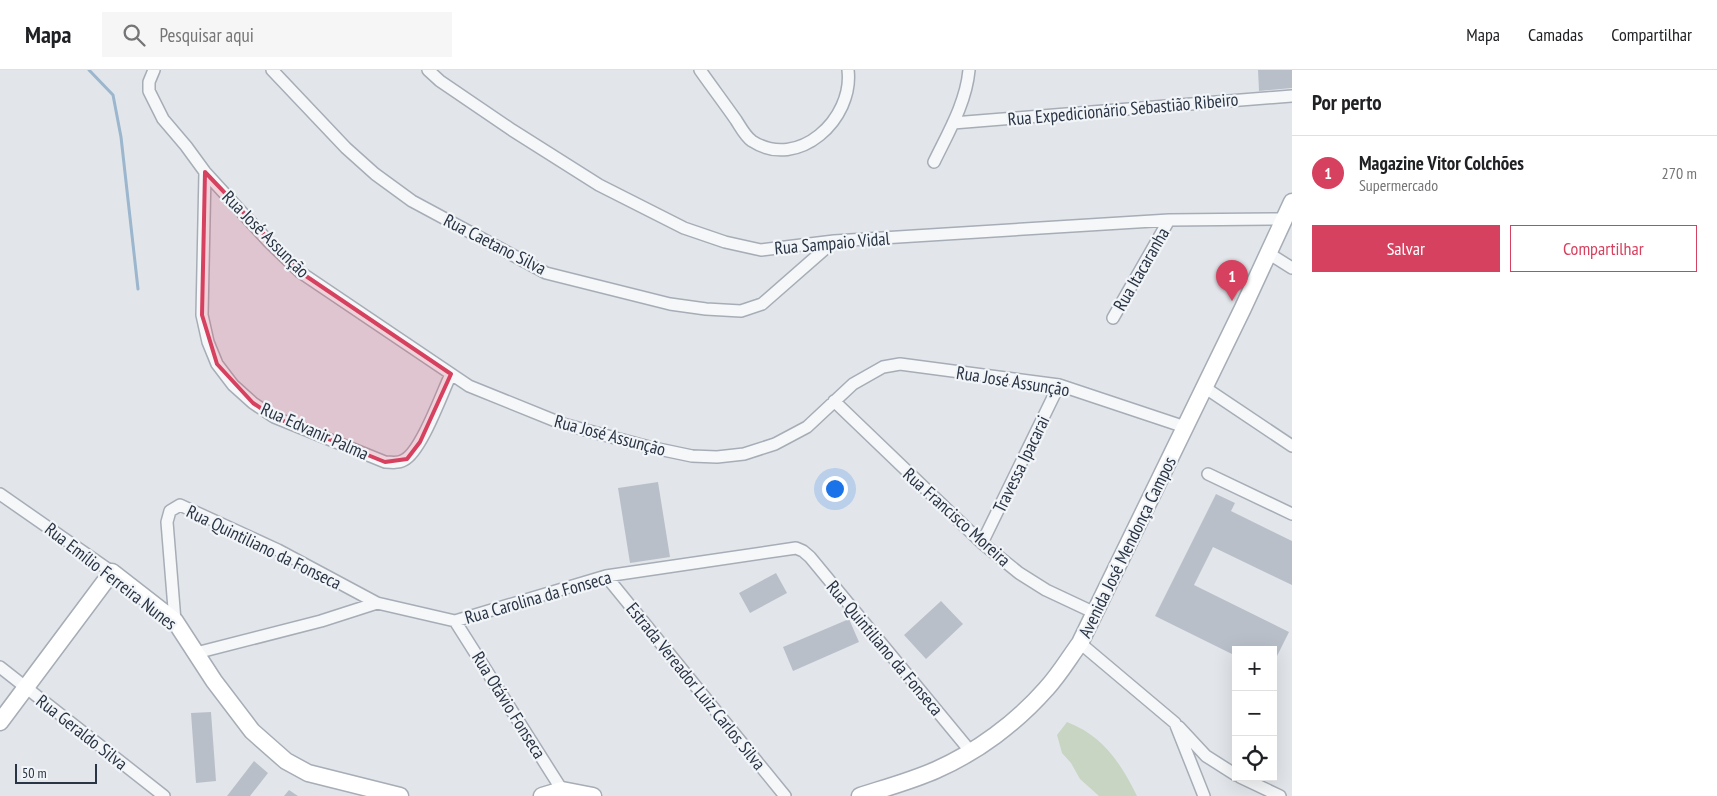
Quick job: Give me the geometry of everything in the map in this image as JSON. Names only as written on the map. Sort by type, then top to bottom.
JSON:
[{"type":"main road","name":"Avenida José Mendonça Campos","points":[[860,796],[936,770],[971,752],[1009,725],[1030,706],[1047,688],[1080,643],[1292,202]]},
{"type":"main road","name":"Rua Emílio Ferreira Nunes","points":[[112,572],[175,621],[214,681],[252,730],[286,761],[308,773],[398,796]]},
{"type":"main road","points":[[0,722],[112,572]]},
{"type":"main road","points":[[542,796],[562,790],[593,796]]},
{"type":"street","name":"Rua José Assunção","points":[[154,70],[148,82],[149,91],[164,119],[205,172],[300,272],[469,386],[563,424],[692,456],[718,457],[744,454],[776,444],[807,427],[853,384],[869,373],[883,367],[900,364],[1059,385],[1185,427]]},
{"type":"street","name":"Rua Caetano Silva","points":[[272,70],[346,148],[375,174],[412,201],[546,273],[670,304],[742,311],[762,304],[834,241]]},
{"type":"street","name":"Rua Sampaio Vidal","points":[[428,70],[512,130],[599,185],[684,228],[725,242],[761,250],[834,241],[1169,220],[1284,219]]},
{"type":"street","points":[[700,70],[750,139],[766,149],[784,150],[807,145],[825,131],[840,113],[850,81],[848,70]]},
{"type":"street","points":[[934,162],[968,88],[969,70]]},
{"type":"street","name":"Rua Expedicionário Sebastião Ribeiro","points":[[953,123],[1292,96]]},
{"type":"street","name":"Rua Edvanir Palma","points":[[205,172],[202,315],[208,342],[217,364],[233,385],[253,404],[274,417],[385,462],[399,463],[407,459],[420,442],[451,374]]},
{"type":"street","name":"Rua Itacaranha","points":[[1113,318],[1169,220]]},
{"type":"street","points":[[1268,252],[1292,268]]},
{"type":"street","name":"Travessa Ipacarai","points":[[982,543],[1059,385]]},
{"type":"street","points":[[1204,387],[1292,446]]},
{"type":"street","name":"Rua Francisco Moreira","points":[[834,401],[982,543],[1019,573],[1046,590],[1096,613]]},
{"type":"street","points":[[1208,474],[1292,514]]},
{"type":"street","name":"Rua Emílio Ferreira Nunes","points":[[0,494],[112,572]]},
{"type":"street","name":"Rua Quintiliano da Fonseca","points":[[175,621],[167,522],[170,511],[180,505],[278,550],[377,603]]},
{"type":"street","name":"Rua Carolina da Fonseca","points":[[377,603],[455,621],[606,576],[796,548]]},
{"type":"street","name":"Rua Quintiliano da Fonseca","points":[[796,548],[804,551],[810,557],[971,752]]},
{"type":"street","name":"Estrada Vereador Luiz Carlos Silva","points":[[606,576],[785,796]]},
{"type":"street","points":[[196,653],[321,621],[377,603]]},
{"type":"street","name":"Rua Otávio Fonseca","points":[[455,621],[562,790]]},
{"type":"street","points":[[1080,643],[1174,722],[1206,756],[1232,772]]},
{"type":"street","name":"Rua Geraldo Silva","points":[[0,667],[164,796]]},
{"type":"street","points":[[1174,722],[1204,796]]},
{"type":"street","points":[[1248,781],[1280,796]]},
{"type":"highlighted area","points":[[205,172],[300,272],[451,374],[420,442],[407,459],[385,462],[274,417],[253,403],[217,364],[202,315]]},
{"type":"green space","points":[[1067,722],[1091,735],[1109,752],[1124,772],[1137,796],[1099,796],[1080,779],[1071,763],[1062,753],[1057,735]]},
{"type":"building","points":[[1258,70],[1292,70],[1292,88],[1259,91]]},
{"type":"building","points":[[658,482],[670,557],[630,563],[618,488]]},
{"type":"building","points":[[1216,494],[1235,503],[1231,511],[1292,541],[1292,585],[1213,547],[1194,585],[1289,632],[1277,656],[1277,646],[1232,646],[1232,654],[1155,616]]},
{"type":"building","points":[[776,573],[787,593],[750,613],[739,593]]},
{"type":"building","points":[[941,601],[963,624],[926,659],[904,635]]},
{"type":"building","points":[[849,619],[859,642],[793,671],[783,647]]},
{"type":"building","points":[[211,712],[216,781],[196,783],[191,713]]},
{"type":"building","points":[[254,761],[268,773],[250,796],[227,796]]},
{"type":"building","points":[[289,790],[298,796],[284,796]]},
{"type":"waterway","points":[[89,70],[113,95],[121,137],[138,289]]},
{"type":"place","name":"Magazine Vitor Colchões","points":[[1232,301]]}]
